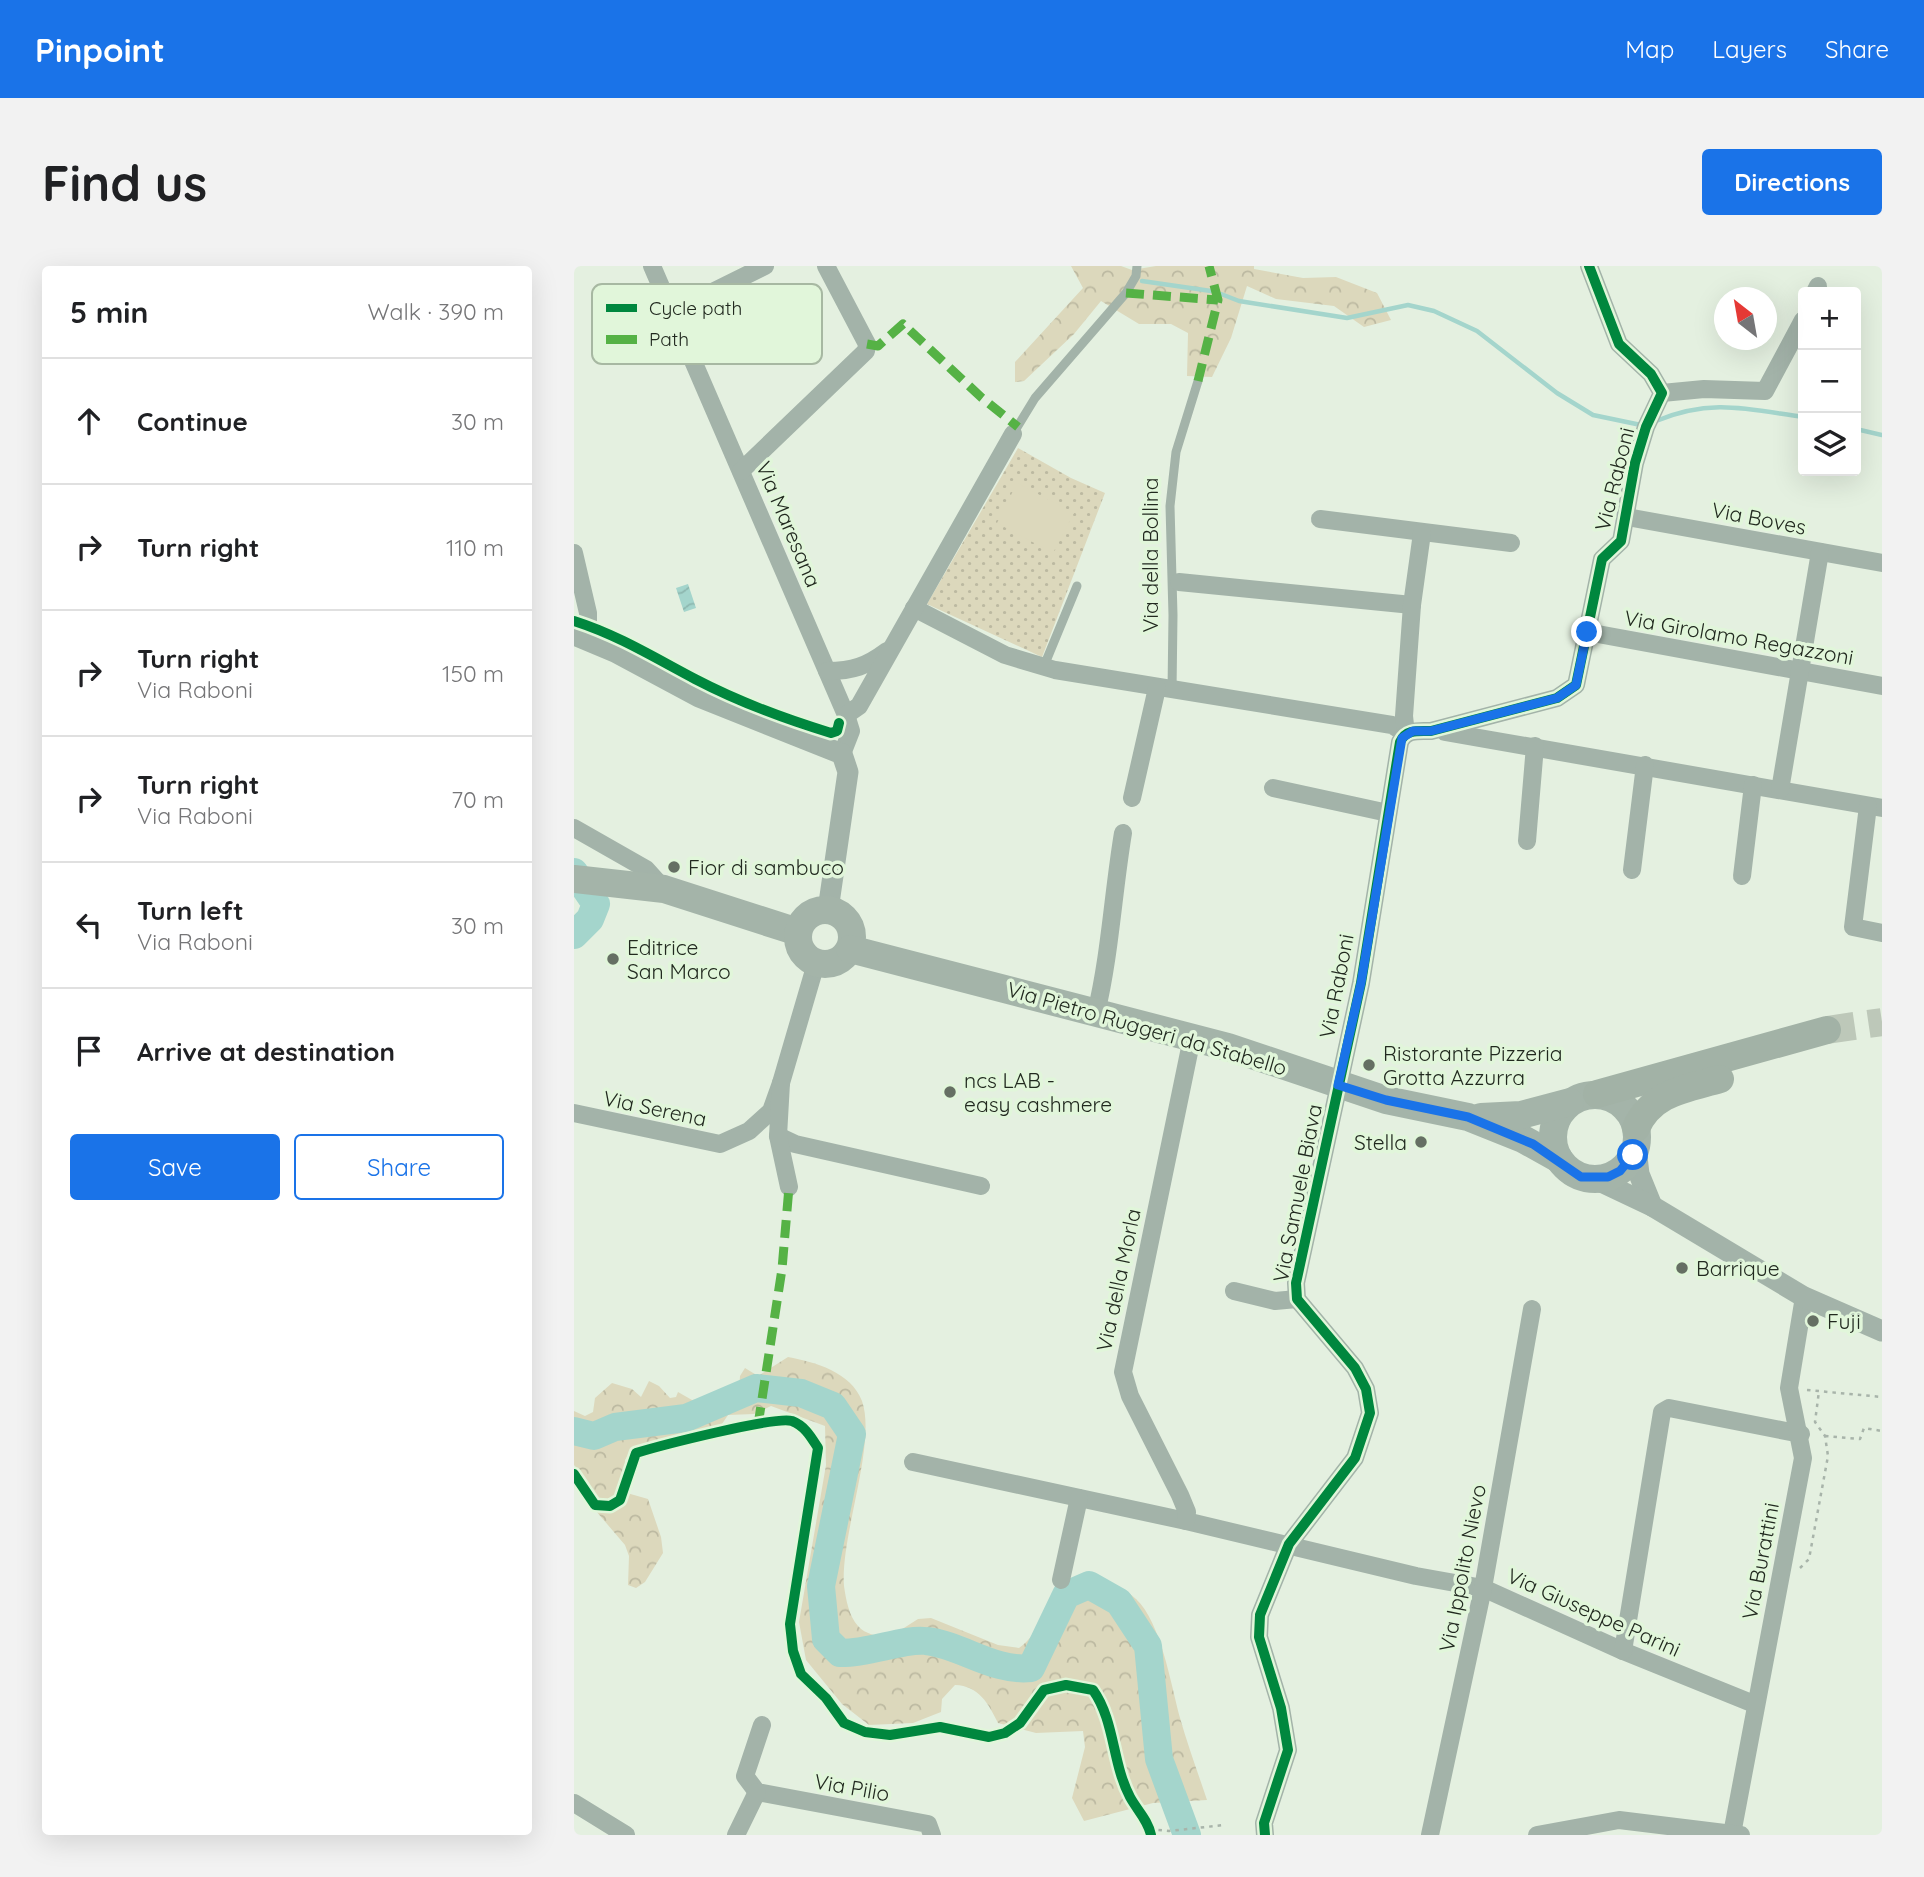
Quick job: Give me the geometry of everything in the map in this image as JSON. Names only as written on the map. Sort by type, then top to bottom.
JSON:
[{"type":"highway","points":[[1584,1098],[1829,1039],[1667,1095],[1649,1106],[1636,1138]]},
{"type":"main road","points":[[574,879],[664,889],[798,932]]},
{"type":"main road","points":[[828,910],[838,913],[849,923],[852,939],[850,949],[834,963],[816,962],[803,954],[798,932],[808,916],[828,910]]},
{"type":"main road","name":"Via Pietro Ruggeri da Stabello","points":[[850,949],[1192,1038],[1386,1100],[1468,1117],[1523,1139],[1575,1174],[1595,1179]]},
{"type":"main road","points":[[1557,1163],[1553,1140],[1554,1126],[1560,1113],[1584,1098]]},
{"type":"main road","points":[[1468,1117],[1506,1117],[1584,1098],[1622,1104],[1636,1138],[1620,1171],[1595,1179]]},
{"type":"street","name":"Via Maresana","points":[[652,266],[660,284]]},
{"type":"street","points":[[729,284],[765,266]]},
{"type":"street","points":[[741,471],[866,351],[867,344],[826,266]]},
{"type":"street","points":[[1589,266],[1619,344],[1651,374],[1662,393],[1704,389],[1765,391],[1798,329]]},
{"type":"street","name":"Via Maresana","points":[[695,364],[846,715],[851,732],[842,754]]},
{"type":"street","name":"Via Raboni","points":[[1338,1085],[1361,983],[1400,742],[1406,734],[1431,731],[1557,698],[1576,685],[1602,559],[1620,541],[1642,439],[1662,393]]},
{"type":"street","points":[[846,715],[859,706],[1013,434]]},
{"type":"street","name":"Via Boves","points":[[1627,517],[1882,563]]},
{"type":"street","points":[[1320,519],[1511,542]]},
{"type":"street","points":[[1406,734],[1404,716],[1412,605],[1422,533]]},
{"type":"street","points":[[1780,790],[1820,552]]},
{"type":"street","points":[[574,553],[588,613],[581,637],[699,698],[842,754],[848,772],[828,910]]},
{"type":"street","points":[[1179,582],[1412,605]]},
{"type":"street","points":[[914,608],[1005,655],[1044,666],[1164,689],[1392,725],[1406,734]]},
{"type":"street","name":"Via Girolamo Regazzoni","points":[[1587,632],[1882,686]]},
{"type":"street","points":[[827,671],[851,671],[869,664],[890,649]]},
{"type":"street","points":[[835,689],[851,671]]},
{"type":"street","name":"Via della Bollina","points":[[1132,798],[1164,689]]},
{"type":"street","points":[[1431,731],[1466,734],[1875,807],[1853,927],[1882,933]]},
{"type":"street","points":[[1527,841],[1535,746]]},
{"type":"street","points":[[1632,870],[1645,765]]},
{"type":"street","points":[[1742,876],[1753,785]]},
{"type":"street","points":[[1273,788],[1388,813]]},
{"type":"street","points":[[574,828],[646,869],[664,889]]},
{"type":"street","points":[[1096,1013],[1105,974],[1111,904],[1124,833]]},
{"type":"street","points":[[789,1187],[778,1136],[781,1083],[816,962]]},
{"type":"street","name":"Via della Morla","points":[[1186,1521],[1187,1512],[1181,1495],[1130,1396],[1123,1372],[1192,1038]]},
{"type":"street","name":"Via Serena","points":[[574,1113],[720,1144],[749,1131],[771,1111],[781,1083]]},
{"type":"street","name":"Via Samuele Biava","points":[[1265,1835],[1264,1823],[1288,1750],[1281,1707],[1259,1637],[1260,1615],[1289,1545],[1355,1458],[1370,1413],[1366,1389],[1355,1368],[1297,1299],[1301,1258],[1338,1085]]},
{"type":"street","points":[[778,1136],[807,1147],[981,1186]]},
{"type":"street","points":[[1636,1138],[1639,1174],[1652,1206]]},
{"type":"street","name":"Via Pietro Ruggeri da Stabello","points":[[1595,1179],[1652,1206],[1804,1297],[1882,1331]]},
{"type":"street","name":"Via Samuele Biava","points":[[1234,1291],[1275,1301],[1297,1299]]},
{"type":"street","name":"Via Burattini","points":[[1736,1834],[1754,1704],[1803,1458],[1801,1434],[1790,1388],[1804,1297]]},
{"type":"street","name":"Via Ippolito Nievo","points":[[1430,1835],[1483,1588],[1532,1309]]},
{"type":"street","points":[[1623,1651],[1661,1412],[1669,1408],[1801,1434]]},
{"type":"street","points":[[913,1462],[1289,1545]]},
{"type":"street","points":[[1061,1580],[1079,1498]]},
{"type":"street","name":"Via Giuseppe Parini","points":[[1289,1545],[1416,1576],[1483,1588],[1744,1703],[1754,1704]]},
{"type":"street","points":[[736,1835],[757,1793],[745,1776],[762,1724]]},
{"type":"street","name":"Via Pilio","points":[[757,1793],[928,1824],[932,1835]]},
{"type":"street","points":[[574,1802],[626,1835]]},
{"type":"street","points":[[1536,1835],[1619,1820],[1736,1834]]},
{"type":"lane","points":[[1013,434],[1035,398],[1126,293],[1136,276],[1137,266]]},
{"type":"lane","name":"Via della Bollina","points":[[1164,689],[1173,615],[1170,506],[1176,452],[1198,381]]},
{"type":"lane","points":[[1044,666],[1077,586]]},
{"type":"path","points":[[1790,1388],[1882,1397]]},
{"type":"path","points":[[1780,1574],[1804,1567],[1809,1559],[1828,1456],[1825,1436],[1815,1422],[1819,1391]]},
{"type":"path","points":[[1825,1436],[1860,1440],[1864,1428],[1882,1431]]},
{"type":"path","points":[[1149,1828],[1168,1831],[1224,1825]]},
{"type":"green space","points":[[1071,266],[1121,266],[1132,270],[1156,266],[1254,266],[1254,269],[1303,278],[1336,277],[1377,293],[1391,320],[1364,327],[1334,306],[1276,299],[1247,286],[1231,338],[1212,377],[1187,376],[1188,333],[1171,324],[1139,324],[1101,301],[1074,334],[1024,381],[1015,382],[1015,362],[1083,288]]},
{"type":"green space","points":[[1018,448],[1071,478],[1105,493],[1042,657],[927,604]]},
{"type":"green space","points":[[1017,483],[1074,513],[1053,553],[997,523]]},
{"type":"green space","points":[[788,1357],[831,1370],[850,1383],[862,1401],[865,1441],[844,1565],[847,1602],[852,1618],[858,1626],[885,1640],[918,1619],[931,1618],[998,1645],[1019,1648],[1067,1591],[1092,1583],[1115,1586],[1130,1594],[1145,1609],[1159,1638],[1183,1728],[1207,1800],[1153,1803],[1084,1821],[1072,1798],[1085,1747],[1083,1731],[1036,1733],[998,1723],[977,1692],[955,1685],[942,1699],[941,1712],[913,1723],[869,1725],[842,1704],[806,1660],[799,1622],[826,1465],[825,1426],[771,1406],[754,1414],[728,1415],[722,1424],[703,1439],[692,1432],[676,1438],[662,1438],[655,1445],[633,1448],[625,1460],[627,1493],[648,1499],[661,1537],[663,1553],[645,1582],[636,1588],[628,1585],[629,1556],[625,1545],[584,1497],[582,1480],[574,1465],[574,1411],[585,1416],[593,1412],[595,1398],[612,1383],[632,1389],[641,1397],[649,1381],[659,1386],[670,1398],[676,1397],[678,1392],[692,1400],[716,1397],[723,1388],[739,1391],[740,1376],[745,1368],[758,1376]]},
{"type":"water","points":[[688,584],[696,608],[684,612],[676,588]]},
{"type":"waterway","points":[[1142,281],[1211,291]]},
{"type":"waterway","points":[[1221,294],[1239,301],[1347,318],[1408,305],[1434,311],[1477,331],[1557,393],[1593,415],[1641,425]]},
{"type":"waterway","points":[[1656,421],[1694,410],[1729,407],[1798,416]]},
{"type":"waterway","points":[[1861,430],[1882,435]]},
{"type":"waterway","points":[[574,872],[596,904],[590,919],[574,935]]},
{"type":"waterway","points":[[574,1431],[594,1436],[615,1427],[686,1418],[756,1388],[801,1393],[833,1406],[852,1434],[821,1586],[826,1639],[840,1653],[926,1641],[952,1647],[1004,1666],[1031,1668],[1066,1595],[1089,1585],[1119,1602],[1148,1646],[1159,1759],[1187,1835]]},
{"type":"tunnel","points":[[1827,1030],[1882,1022]]},
{"type":"marked path","points":[[1198,381],[1218,300],[1209,266]]},
{"type":"marked path","points":[[1126,293],[1218,300]]},
{"type":"marked path","points":[[867,344],[878,346],[903,324],[982,398],[1018,427]]},
{"type":"marked path","points":[[758,1425],[782,1269],[789,1187]]},
{"type":"cycle path","points":[[1265,1835],[1264,1823],[1288,1750],[1281,1708],[1259,1637],[1260,1615],[1289,1544],[1355,1458],[1370,1413],[1366,1389],[1355,1368],[1297,1299],[1296,1283],[1361,983],[1400,742],[1413,732],[1431,731],[1557,698],[1576,685],[1602,559],[1621,541],[1635,463],[1646,427],[1662,393],[1651,374],[1619,344],[1589,266]]},
{"type":"cycle path","points":[[574,621],[621,640],[712,687],[762,709],[831,733],[837,731],[839,723]]},
{"type":"cycle path","points":[[574,1474],[595,1505],[610,1506],[620,1500],[636,1453],[741,1427],[781,1421],[797,1423],[818,1448],[790,1624],[793,1651],[801,1674],[826,1698],[844,1723],[865,1732],[890,1735],[940,1727],[989,1737],[1005,1733],[1020,1723],[1044,1690],[1066,1685],[1093,1690],[1106,1715],[1124,1784],[1151,1835]]},
{"type":"place","name":"Fior di sambuco","points":[[674,867]]},
{"type":"place","name":"Editrice San Marco","points":[[613,959]]},
{"type":"place","name":"Ristorante Pizzeria Grotta Azzurra","points":[[1369,1065]]},
{"type":"place","name":"ncs LAB - easy cashmere","points":[[950,1092]]},
{"type":"place","name":"Stella","points":[[1421,1142]]},
{"type":"place","name":"Barrique","points":[[1682,1268]]},
{"type":"place","name":"Fuji","points":[[1813,1321]]},
{"type":"route","points":[[1587,632],[1576,685],[1557,698],[1431,731],[1413,731],[1402,738],[1361,983],[1338,1085],[1386,1100],[1468,1117],[1533,1144],[1559,1159],[1569,1171],[1581,1177],[1608,1177],[1626,1166],[1633,1155]]}]
